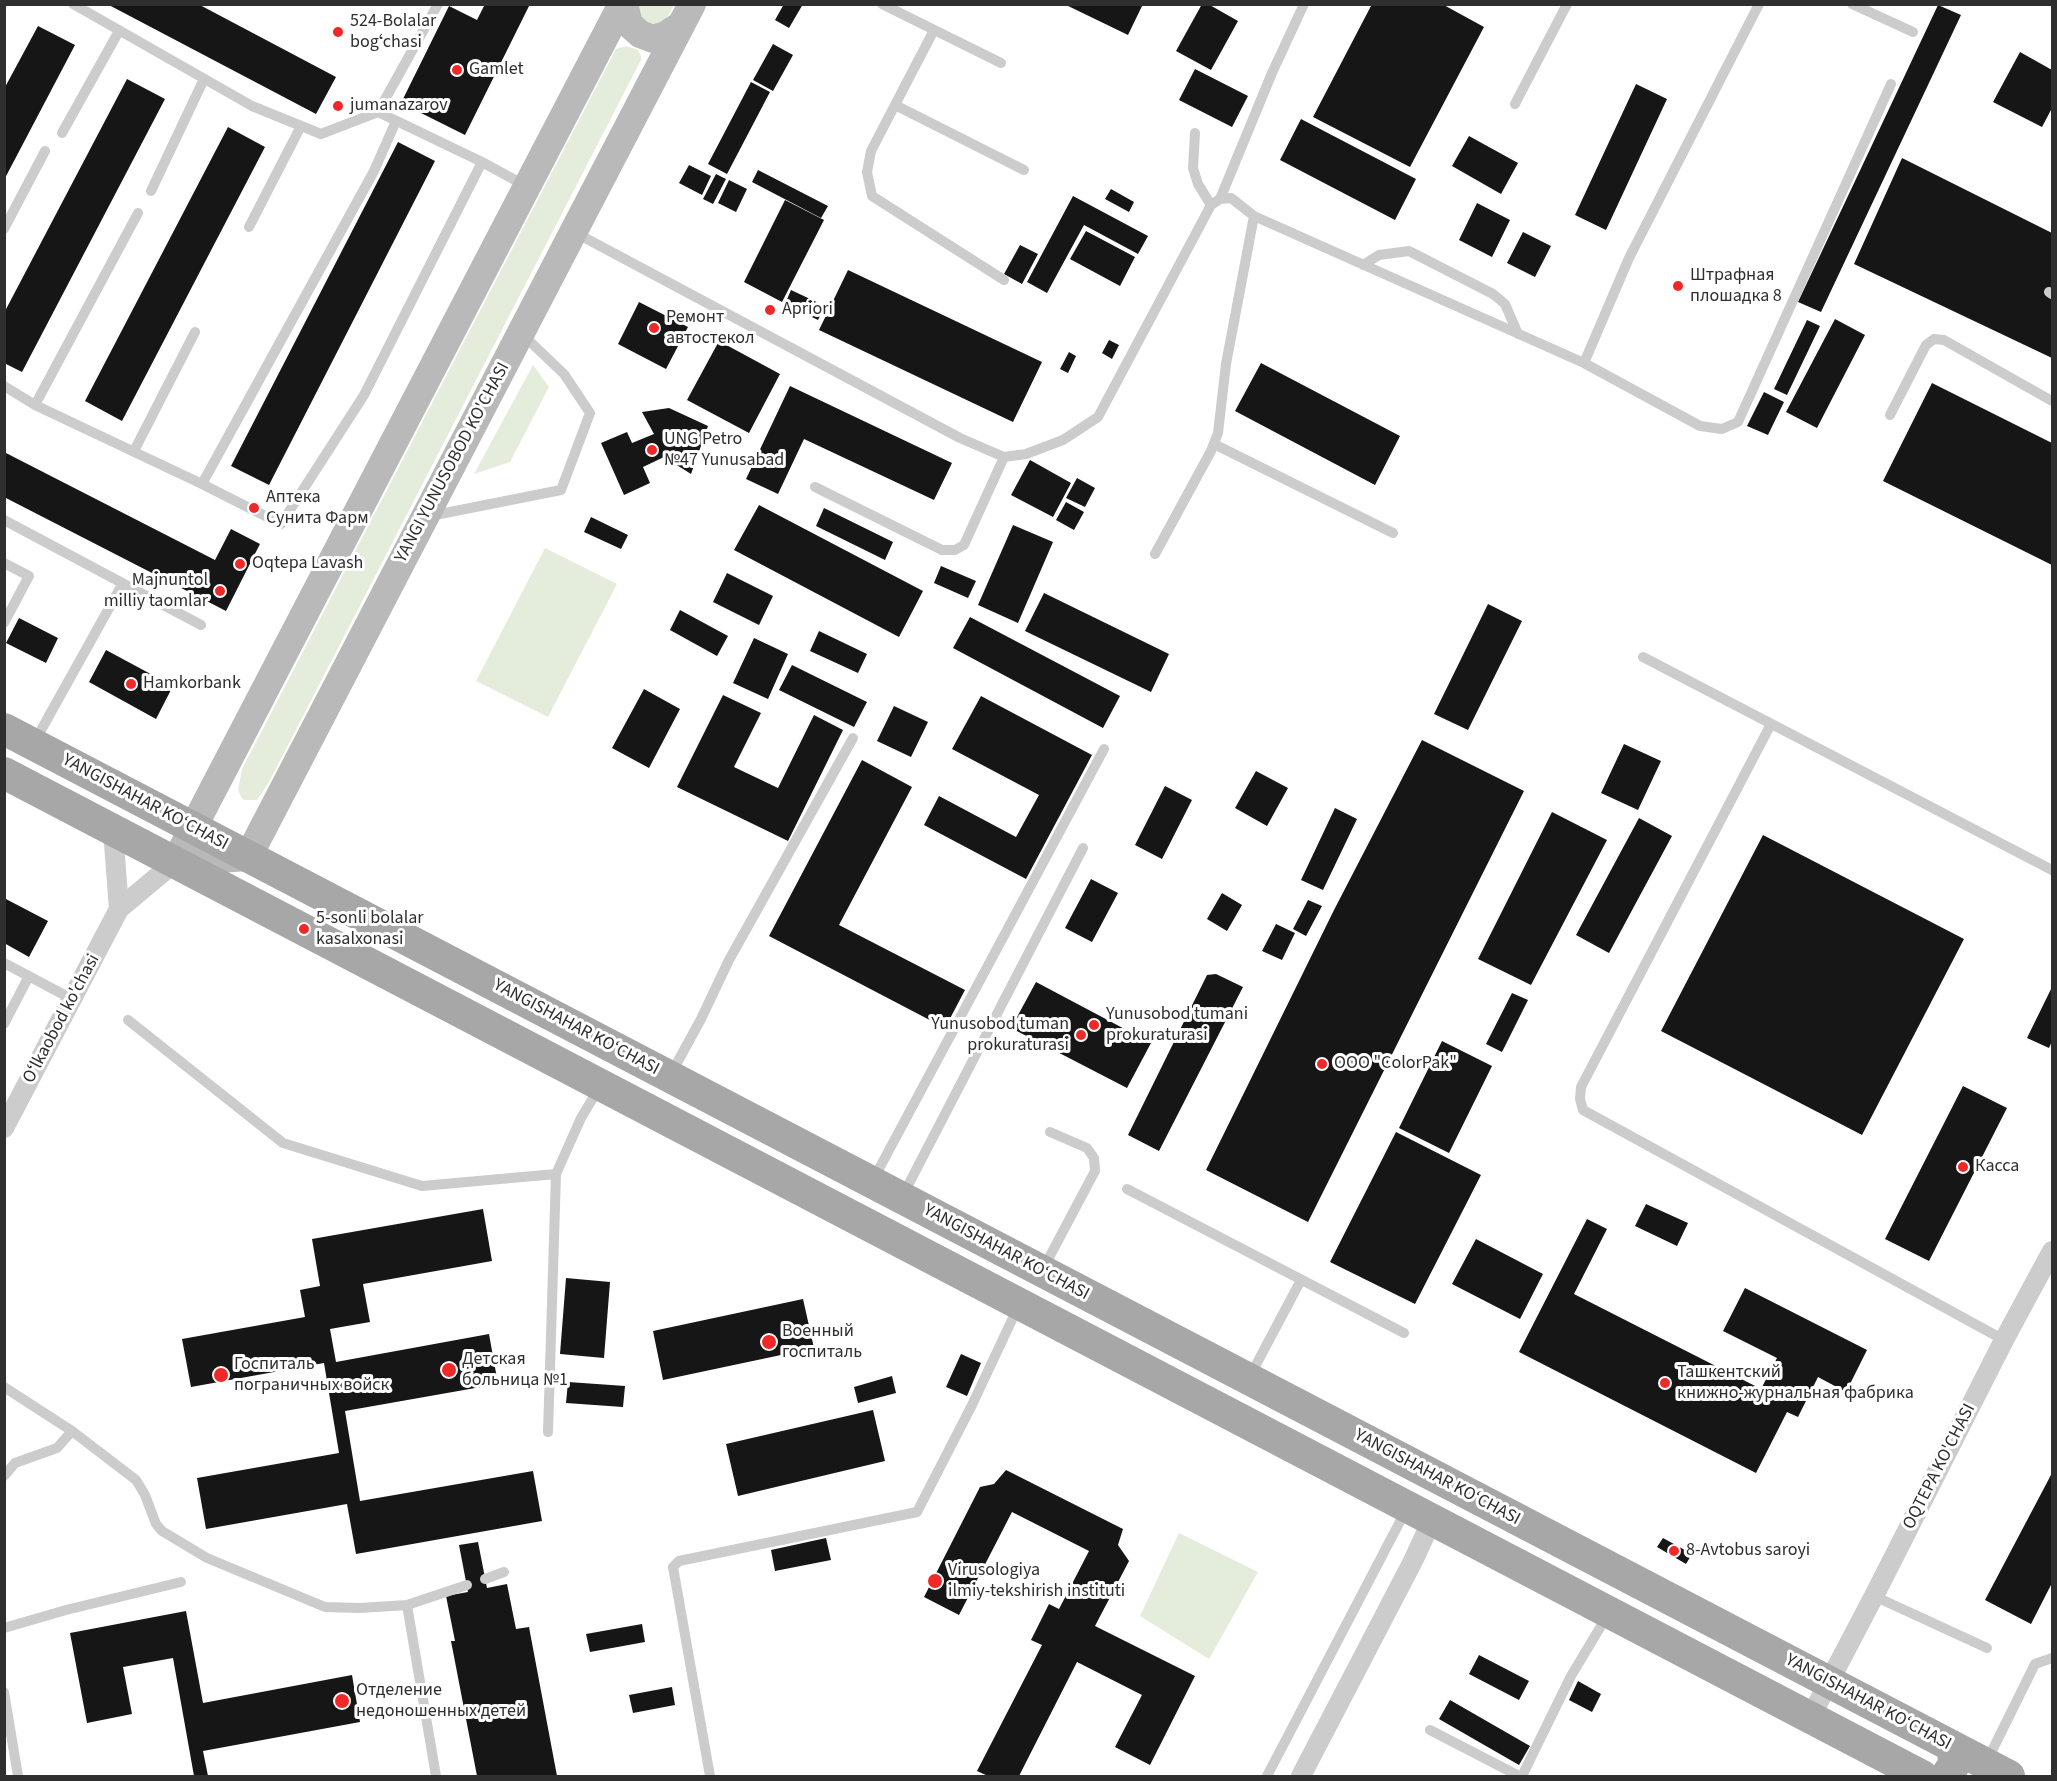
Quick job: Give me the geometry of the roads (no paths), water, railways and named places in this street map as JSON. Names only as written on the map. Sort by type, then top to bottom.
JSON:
[{"type":"main road","points":[[623,4],[628,24],[640,34],[653,39],[666,35],[686,15]]},
{"type":"main road","points":[[175,862],[623,4]]},
{"type":"main road","name":"YANGI YUNUSOBOD KO'CHASI","points":[[248,857],[686,15]]},
{"type":"main road","name":"YANGISHAHAR KO‘CHASI","points":[[4,729],[1829,1683],[1950,1762],[1997,1770]]},
{"type":"main road","name":"YANGISHAHAR KO‘CHASI","points":[[4,773],[1922,1776]]},
{"type":"main road","points":[[175,862],[248,857]]},
{"type":"main road","points":[[977,1282],[975,1270],[977,1259],[984,1252],[995,1247]]},
{"type":"main road","points":[[1420,1514],[1449,1484]]},
{"type":"street","points":[[113,830],[119,909]]},
{"type":"street","name":"Oʻlkaobod ko'chasi","points":[[4,1128],[119,909],[175,862]]},
{"type":"street","name":"OQTEPA KO'CHASI","points":[[1810,1718],[2052,1251]]},
{"type":"street","points":[[1301,1776],[1413,1561],[1420,1514]]},
{"type":"lane","points":[[73,4],[252,106],[321,134],[378,112],[438,4]]},
{"type":"lane","points":[[882,4],[1001,63]]},
{"type":"lane","points":[[574,231],[960,438],[1004,457],[1026,454],[1063,440],[1098,417],[1216,202],[1304,4]]},
{"type":"lane","points":[[1515,104],[1567,4]]},
{"type":"lane","points":[[1584,363],[1629,258],[1759,4]]},
{"type":"lane","points":[[1852,4],[1914,32]]},
{"type":"lane","points":[[934,30],[871,151],[867,172],[872,196],[1004,280]]},
{"type":"lane","points":[[62,133],[119,31]]},
{"type":"lane","points":[[151,190],[204,79]]},
{"type":"lane","points":[[1216,202],[1231,198],[1254,216],[1584,363],[1700,426],[1722,429],[1738,422],[1891,84]]},
{"type":"lane","points":[[895,105],[1024,170]]},
{"type":"lane","points":[[378,112],[527,186]]},
{"type":"lane","points":[[202,484],[374,171],[396,121]]},
{"type":"lane","points":[[249,227],[301,126]]},
{"type":"lane","points":[[1195,134],[1193,168],[1198,184],[1216,202]]},
{"type":"lane","points":[[4,229],[45,151]]},
{"type":"lane","points":[[4,386],[34,405],[134,451],[281,524],[364,394],[482,162]]},
{"type":"lane","points":[[34,405],[138,213]]},
{"type":"lane","points":[[1155,554],[1218,433],[1226,364],[1254,216]]},
{"type":"lane","points":[[1363,265],[1379,255],[1409,251],[1493,294],[1505,304],[1518,334]]},
{"type":"lane","points":[[134,451],[195,332]]},
{"type":"lane","points":[[424,518],[561,490],[590,413],[564,374],[520,333]]},
{"type":"lane","points":[[1890,416],[1926,345],[1934,339],[1944,340],[2052,401]]},
{"type":"lane","points":[[1214,444],[1393,533]]},
{"type":"lane","points":[[815,487],[942,550],[955,550],[964,545],[1004,457]]},
{"type":"lane","points":[[4,520],[201,626]]},
{"type":"lane","points":[[4,563],[29,576],[4,623]]},
{"type":"lane","points":[[34,744],[123,583]]},
{"type":"lane","points":[[1643,657],[2052,870]]},
{"type":"lane","points":[[1771,724],[1581,1088],[1580,1099],[1583,1110],[2004,1340]]},
{"type":"lane","points":[[669,1077],[701,1019],[729,960],[853,738]]},
{"type":"lane","points":[[871,1183],[1104,749]]},
{"type":"lane","points":[[901,1198],[1083,848]]},
{"type":"lane","points":[[4,963],[72,999]]},
{"type":"lane","points":[[4,1024],[29,976]]},
{"type":"lane","points":[[128,1020],[283,1143],[422,1185],[556,1174]]},
{"type":"lane","points":[[548,1431],[556,1174],[580,1118],[601,1085]]},
{"type":"lane","points":[[1042,1272],[1095,1171],[1094,1158],[1087,1148],[1050,1132]]},
{"type":"lane","points":[[1127,1189],[1404,1333]]},
{"type":"lane","points":[[1248,1379],[1301,1280]]},
{"type":"lane","points":[[710,1776],[673,1567],[679,1561],[917,1512],[972,1405],[1019,1304]]},
{"type":"lane","points":[[4,1387],[72,1431],[136,1480],[156,1524],[162,1531],[207,1558],[325,1606],[360,1608],[407,1605],[467,1585]]},
{"type":"lane","points":[[4,1476],[15,1464],[57,1448],[72,1431]]},
{"type":"lane","points":[[1267,1776],[1420,1514]]},
{"type":"lane","points":[[485,1579],[504,1572]]},
{"type":"lane","points":[[4,1628],[66,1610],[181,1582]]},
{"type":"lane","points":[[1874,1596],[1987,1648]]},
{"type":"lane","points":[[407,1605],[436,1776]]},
{"type":"lane","points":[[1430,1730],[1521,1776],[1571,1676],[1609,1613]]},
{"type":"lane","points":[[1997,1770],[2035,1664],[2052,1658]]},
{"type":"lane","points":[[4,1692],[18,1776]]},
{"type":"place","name":"524-Bolalar bogʻchasi","points":[[338,32]]},
{"type":"place","name":"Gamlet","points":[[457,70]]},
{"type":"place","name":"jumanazarov","points":[[338,106]]},
{"type":"place","name":"Штрафная плошадка 8","points":[[1678,286]]},
{"type":"place","name":"Apriori","points":[[770,310]]},
{"type":"place","name":"Ремонт автостекол","points":[[654,328]]},
{"type":"place","name":"UNG Petro №47 Yunusabad","points":[[652,450]]},
{"type":"place","name":"Аптека Сунита Фарм","points":[[254,508]]},
{"type":"place","name":"Oqtepa Lavash","points":[[240,564]]},
{"type":"place","name":"Majnuntol milliy taomlar","points":[[220,591]]},
{"type":"place","name":"Hamkorbank","points":[[131,684]]},
{"type":"place","name":"5-sonli bolalar kasalxonasi","points":[[304,929]]},
{"type":"place","name":"Yunusobod tumani prokuraturasi","points":[[1094,1025]]},
{"type":"place","name":"Yunusobod tuman prokuraturasi","points":[[1081,1035]]},
{"type":"place","name":"OOO \"ColorPak\"","points":[[1322,1064]]},
{"type":"place","name":"Касса","points":[[1963,1167]]},
{"type":"place","name":"Военный госпиталь","points":[[769,1342]]},
{"type":"place","name":"Детская больница №1","points":[[449,1370]]},
{"type":"place","name":"Госпиталь пограничных войск","points":[[221,1375]]},
{"type":"place","name":"Ташкентский книжно-журнальная фабрика","points":[[1665,1383]]},
{"type":"place","name":"8-Avtobus saroyi","points":[[1674,1551]]},
{"type":"place","name":"Virusologiya ilmiy-tekshirish instituti","points":[[935,1581]]},
{"type":"place","name":"Отделение недоношенных детей","points":[[342,1701]]}]
